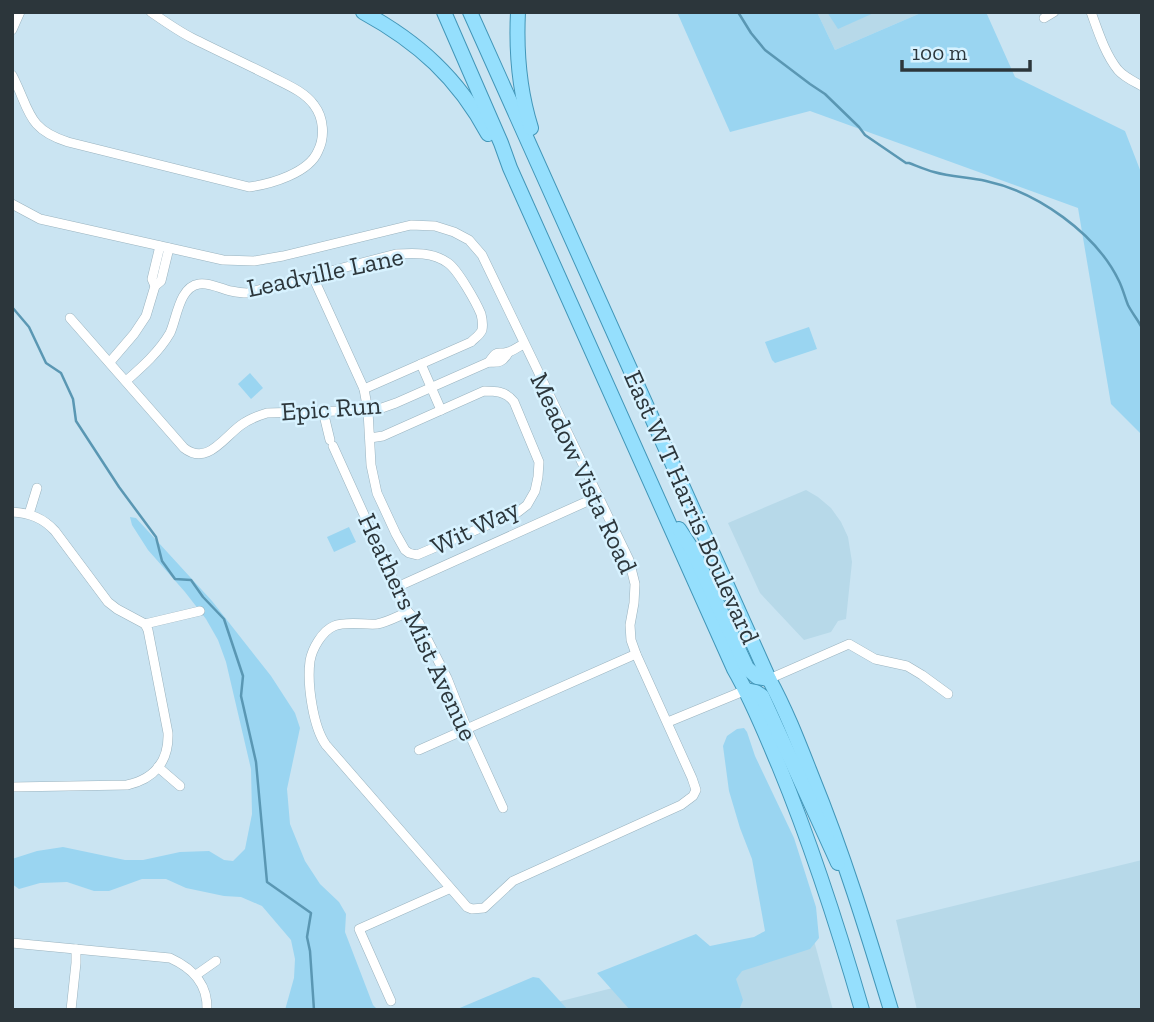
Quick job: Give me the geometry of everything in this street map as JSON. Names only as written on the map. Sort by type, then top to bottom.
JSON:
[{"type":"main road","points":[[363,12],[405,38],[441,68],[479,116],[510,168]]},
{"type":"main road","name":"East W T Harris Boulevard","points":[[444,12],[510,168],[785,780],[827,894],[864,1010]]},
{"type":"main road","name":"East W T Harris Boulevard","points":[[470,12],[809,768],[856,896],[891,1010]]},
{"type":"main road","points":[[518,12],[517,40],[522,90],[544,177]]},
{"type":"main road","points":[[657,496],[692,549],[747,668],[757,677],[769,679]]},
{"type":"main road","points":[[746,690],[762,696],[832,854],[856,896]]},
{"type":"street","points":[[12,30],[20,12]]},
{"type":"street","points":[[12,75],[30,116],[37,125],[45,133],[68,142],[249,187],[262,186],[289,176],[313,161],[318,152],[322,130],[321,118],[309,99],[278,80],[190,37],[151,12]]},
{"type":"street","points":[[1044,18],[1054,12]]},
{"type":"street","points":[[1091,12],[1103,43],[1118,70],[1129,80],[1142,86]]},
{"type":"street","name":"Meadow Vista Road","points":[[12,204],[40,219],[223,260],[254,261],[283,256],[411,225],[435,226],[469,240],[482,255],[633,572],[634,603],[629,632],[636,654],[696,790],[693,796],[684,803],[513,881],[484,908],[467,907],[324,742],[317,728],[310,662],[316,645],[323,636],[333,626],[382,623],[408,612]]},
{"type":"street","points":[[110,362],[146,316],[155,286],[152,279],[158,273],[165,247]]},
{"type":"street","name":"Leadville Lane","points":[[126,381],[148,362],[170,333],[185,294],[194,285],[205,284],[247,293],[396,254],[420,253],[435,256],[449,264],[458,273],[481,315],[480,334],[471,342],[364,389]]},
{"type":"street","name":"Wit Way","points":[[313,277],[364,389],[371,465],[377,494],[396,534],[409,553],[417,555],[428,552],[518,512],[527,505],[535,491],[539,462],[510,397],[497,391],[484,391],[383,436],[369,438]]},
{"type":"street","name":"Epic Run","points":[[71,318],[184,448],[197,455],[209,452],[241,425],[255,417],[267,413],[376,410],[489,362],[498,363],[508,352],[524,344]]},
{"type":"street","points":[[421,364],[441,410]]},
{"type":"street","name":"Heathers Mist Avenue","points":[[323,411],[331,443],[408,612],[419,623],[447,678],[503,808]]},
{"type":"street","points":[[29,514],[37,488]]},
{"type":"street","points":[[397,587],[599,496]]},
{"type":"street","points":[[12,512],[29,514],[43,520],[55,531],[108,602],[139,620],[148,629],[168,733],[167,750],[158,767],[144,780],[127,785],[12,787]]},
{"type":"street","points":[[145,625],[200,611]]},
{"type":"street","points":[[769,679],[849,644],[875,659],[906,666],[922,674],[948,694]]},
{"type":"street","points":[[419,750],[636,654]]},
{"type":"street","points":[[668,722],[746,690]]},
{"type":"street","points":[[158,767],[180,786]]},
{"type":"street","points":[[391,1001],[359,929],[449,888]]},
{"type":"street","points":[[12,943],[170,958],[196,975],[205,993],[206,1010]]},
{"type":"street","points":[[71,1010],[76,949]]},
{"type":"street","points":[[196,975],[216,961]]},
{"type":"shaded area","points":[[677,12],[817,12],[835,50],[923,12],[986,12],[1015,77],[1125,131],[1142,175],[1142,435],[1111,404],[1078,208],[810,111],[730,132]]},
{"type":"shaded area","points":[[817,12],[923,12],[835,50]]},
{"type":"shaded area","points":[[827,12],[876,12],[838,29]]},
{"type":"shaded area","points":[[809,327],[817,349],[775,363],[772,360],[765,342]]},
{"type":"shaded area","points":[[250,373],[263,388],[251,399],[238,384]]},
{"type":"shaded area","points":[[806,490],[831,508],[841,522],[848,537],[852,562],[846,619],[838,621],[831,632],[804,640],[760,593],[728,523]]},
{"type":"shaded area","points":[[130,517],[136,518],[212,601],[271,676],[295,713],[300,728],[287,789],[290,824],[305,861],[320,884],[339,902],[346,914],[345,932],[373,1005],[378,1010],[285,1010],[294,978],[295,959],[291,940],[262,906],[241,897],[186,888],[166,879],[142,879],[109,891],[94,891],[67,882],[40,883],[19,889],[12,884],[12,859],[63,847],[125,860],[209,851],[224,860],[233,861],[245,849],[252,814],[251,769],[226,662],[206,619],[148,550]]},
{"type":"shaded area","points":[[349,527],[356,542],[334,552],[327,537]]},
{"type":"shaded area","points":[[744,728],[794,838],[816,907],[819,938],[810,949],[742,971],[736,979],[743,1000],[739,1010],[630,1010],[597,973],[696,934],[710,946],[754,937],[765,931],[752,859],[729,791],[723,746],[727,736]]},
{"type":"shaded area","points":[[1142,860],[1142,1010],[917,1010],[896,920]]},
{"type":"shaded area","points":[[813,937],[833,1010],[526,1010]]},
{"type":"shaded area","points":[[533,977],[539,978],[568,1010],[455,1010]]},
{"type":"waterway","points":[[738,12],[765,50],[825,94],[865,135],[906,163],[940,174],[1005,186],[1063,217],[1080,231],[1109,263],[1142,328]]},
{"type":"waterway","points":[[12,307],[29,327],[46,363],[61,373],[73,399],[76,421],[156,537],[162,561],[175,579],[191,580],[224,619],[243,676],[241,696],[256,762],[267,882],[311,913],[307,937],[314,1010]]}]
